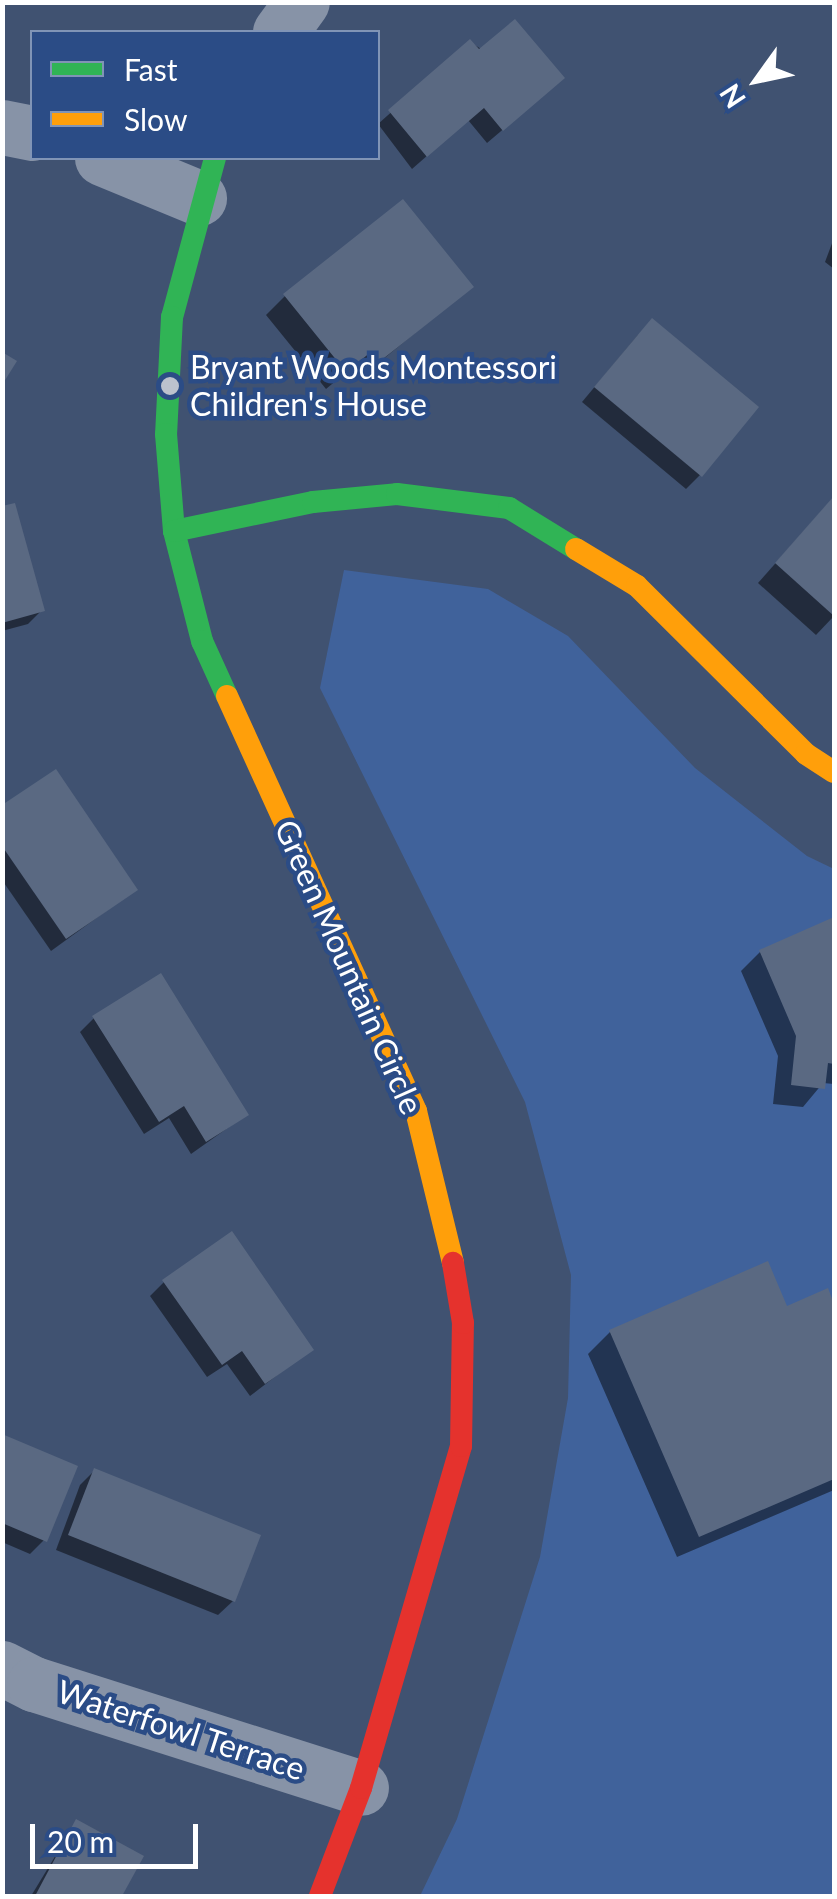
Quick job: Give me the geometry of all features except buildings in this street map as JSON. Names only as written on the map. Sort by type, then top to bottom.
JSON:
[{"type":"street","points":[[281,30],[302,2]]},
{"type":"street","points":[[2,127],[30,133]]},
{"type":"street","points":[[112,160],[207,178]]},
{"type":"street","name":"Green Mountain Circle","points":[[207,178],[172,318],[166,434],[174,531],[202,641],[416,1110],[444,1204],[463,1322],[460,1446],[361,1788],[320,1896]]},
{"type":"street","points":[[174,531],[313,502],[397,494],[509,508],[637,586],[806,754],[834,772]]},
{"type":"street","name":"Waterfowl Terrace","points":[[2,1668],[34,1684],[361,1788]]},
{"type":"shaded area","points":[[344,570],[488,589],[568,636],[695,768],[807,856],[834,869],[834,1896],[420,1896],[457,1819],[540,1557],[568,1398],[571,1275],[525,1102],[320,688]]},
{"type":"traffic: fast","points":[[214,160],[172,317],[166,434],[174,531],[202,641],[227,696]]},
{"type":"traffic: fast","points":[[174,531],[313,502],[397,494],[509,508],[576,549]]},
{"type":"traffic: slow","points":[[576,549],[637,586],[806,754],[834,772]]},
{"type":"traffic: slow","points":[[227,696],[416,1111],[453,1263]]},
{"type":"traffic: jam","points":[[320,1896],[361,1788],[461,1446],[463,1323],[453,1263]]},
{"type":"place","name":"Bryant Woods Montessori Children's House","points":[[170,386]]}]
